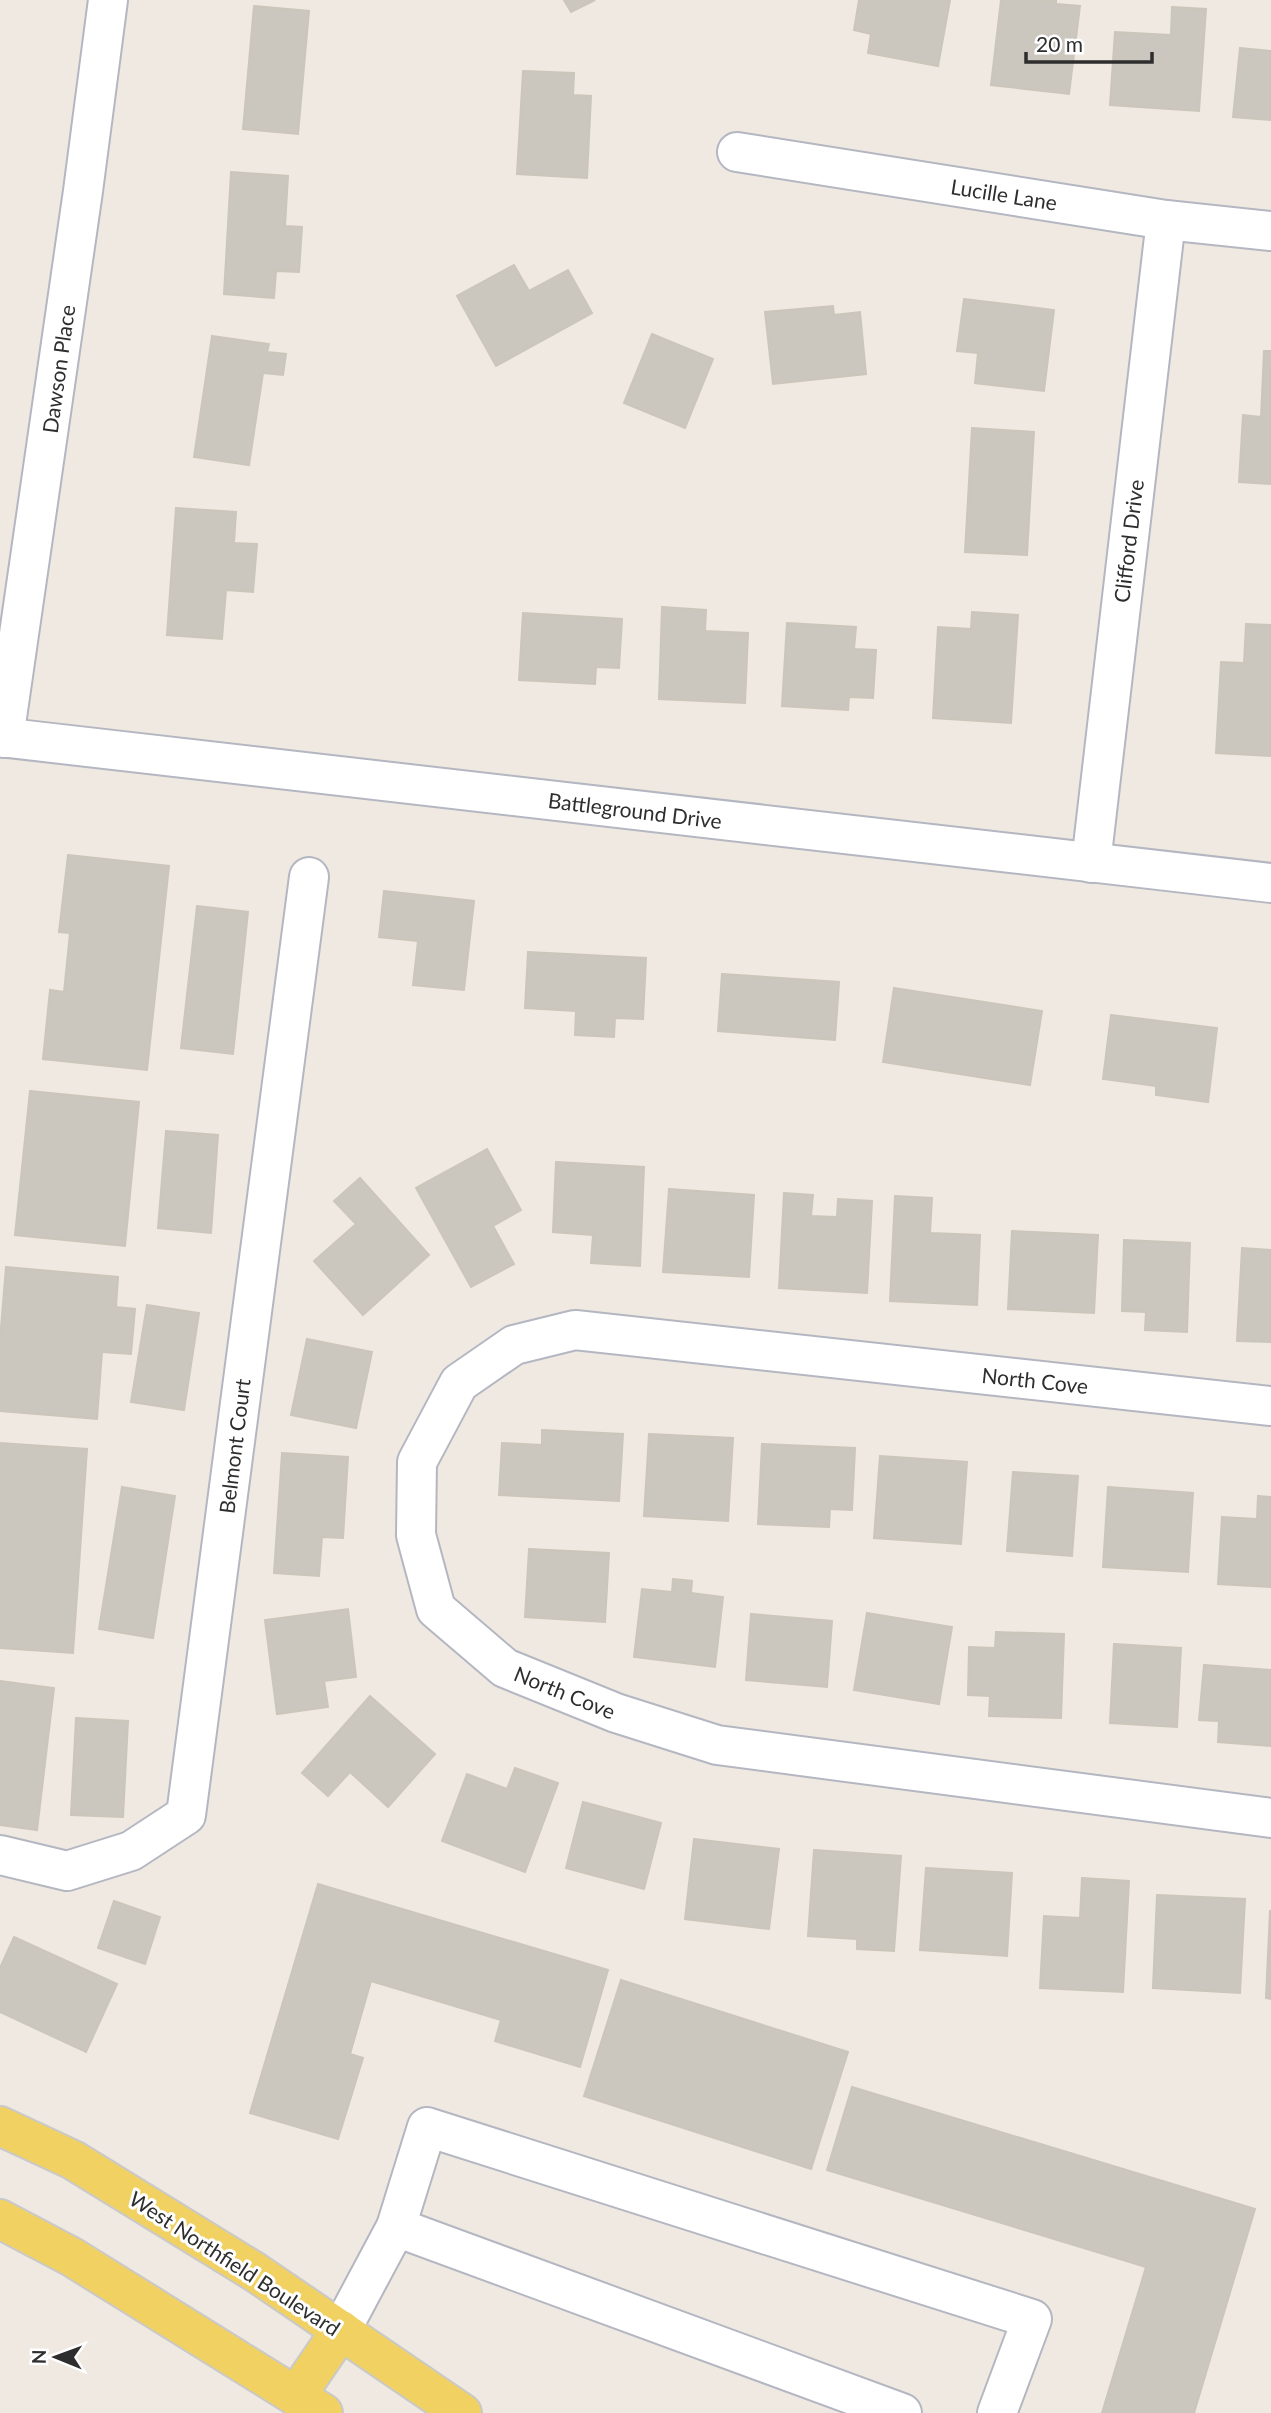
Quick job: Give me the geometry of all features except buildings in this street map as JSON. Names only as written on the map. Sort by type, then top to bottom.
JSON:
[{"type":"main road","name":"West Northfield Boulevard","points":[[0,2126],[73,2160],[256,2272],[462,2413]]},
{"type":"main road","points":[[0,2219],[72,2257],[310,2404],[341,2330]]},
{"type":"street","name":"Dawson Place","points":[[2,738],[83,191],[108,0]]},
{"type":"street","name":"Lucille Lane","points":[[737,152],[1166,220],[1271,232]]},
{"type":"street","name":"Clifford Drive","points":[[1091,863],[1166,220]]},
{"type":"street","name":"Battleground Drive","points":[[2,738],[1271,883]]},
{"type":"street","name":"Belmont Court","points":[[0,1855],[66,1871],[131,1851],[186,1815],[309,877]]},
{"type":"street","name":"North Cove","points":[[1271,1406],[575,1330],[514,1345],[458,1383],[417,1462],[416,1535],[436,1609],[505,1668],[617,1713],[717,1745],[1271,1818]]},
{"type":"street","points":[[341,2330],[396,2227],[427,2127],[1032,2319],[997,2413]]},
{"type":"street","points":[[396,2227],[902,2413]]}]
